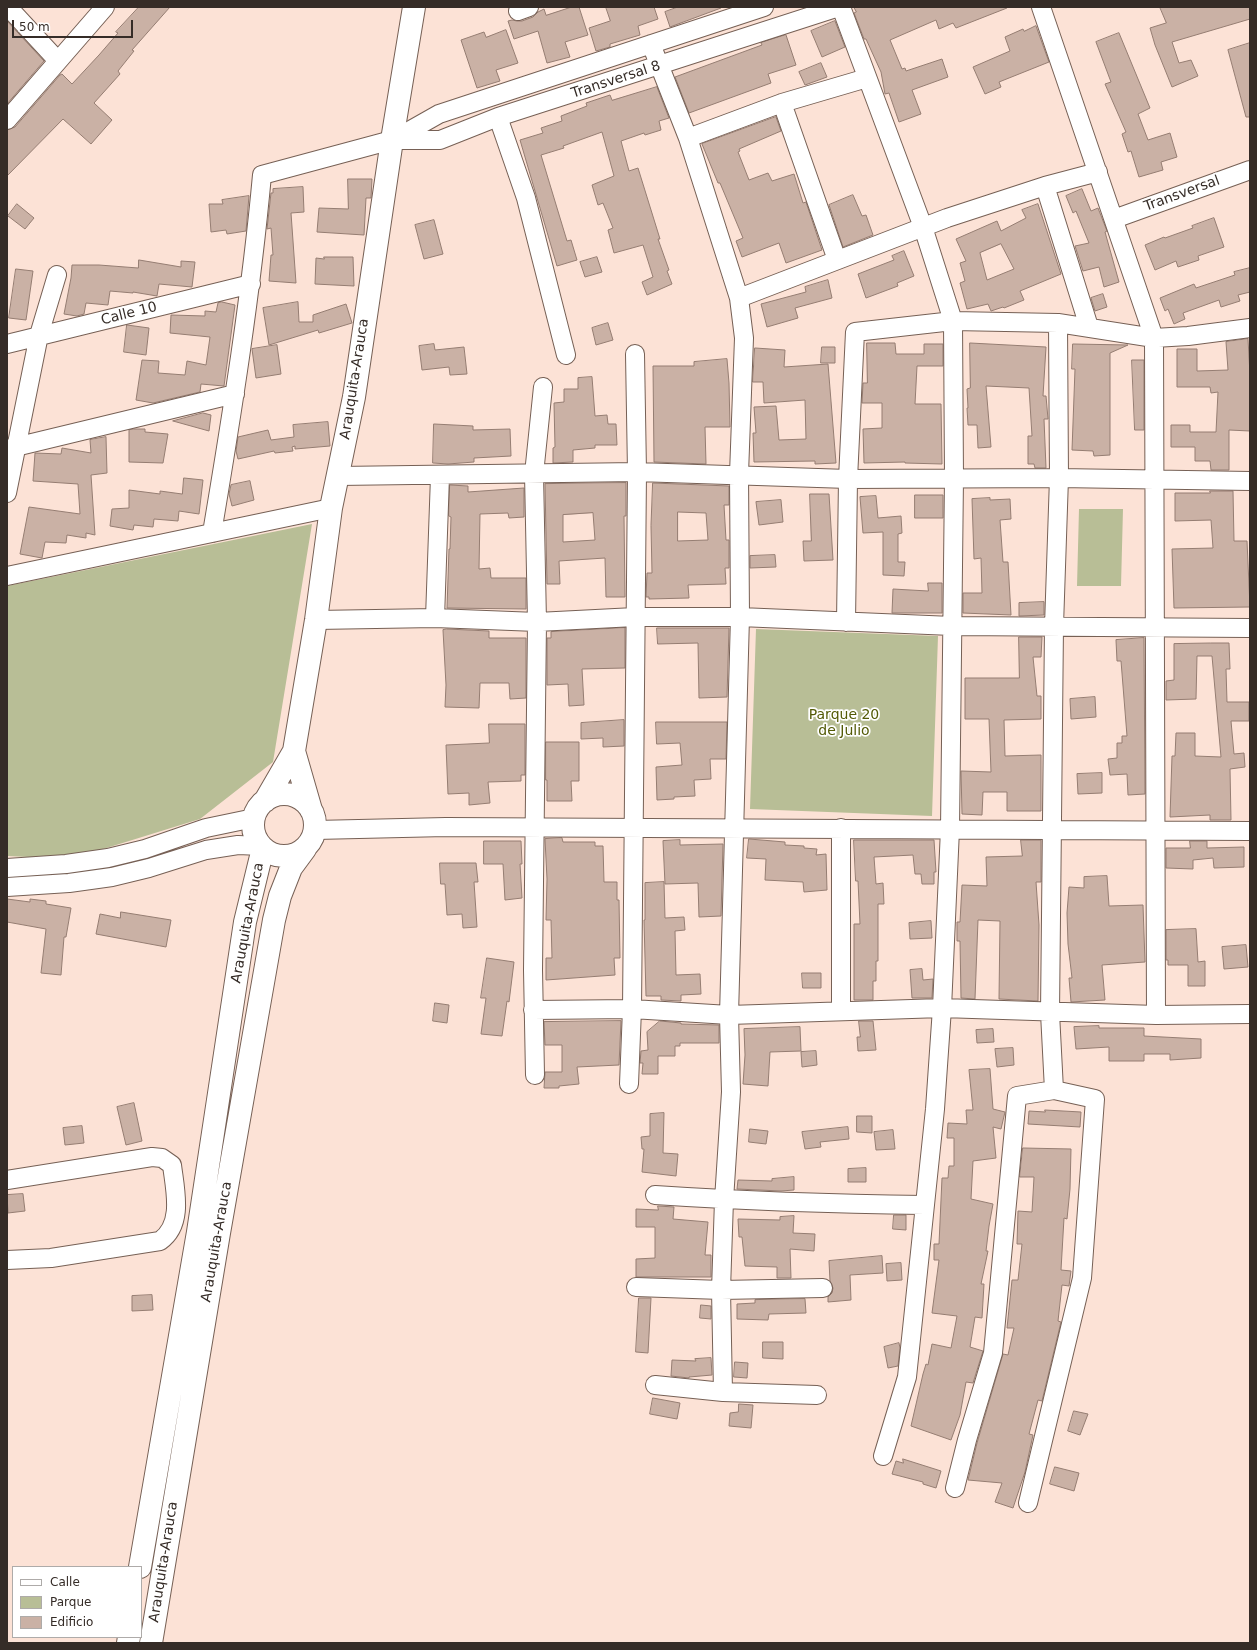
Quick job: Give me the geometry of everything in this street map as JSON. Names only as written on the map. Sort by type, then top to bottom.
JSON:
[{"type":"main road","name":"Arauquita-Arauca","points":[[294,751],[316,620],[331,508],[354,397],[392,140],[414,7]]},
{"type":"main road","points":[[294,751],[310,829],[297,854],[279,856],[262,847],[253,828],[260,809],[294,751]]},
{"type":"main road","points":[[260,809],[273,796],[281,794],[298,798],[310,829]]},
{"type":"main road","name":"Arauquita-Arauca","points":[[151,1643],[219,1233],[274,920],[280,896],[291,868],[310,829]]},
{"type":"main road","name":"Arauquita-Arauca","points":[[140,1566],[198,1232],[245,922],[262,847]]},
{"type":"street","points":[[8,7],[58,61]]},
{"type":"street","points":[[7,120],[105,7]]},
{"type":"street","name":"Transversal 8","points":[[251,284],[262,175],[392,140],[439,114],[764,7]]},
{"type":"street","points":[[840,7],[924,227],[952,321],[954,478],[950,829],[942,1008],[925,1205],[907,1377],[883,1456]]},
{"type":"street","name":"Transversal 8","points":[[392,140],[440,140],[498,117],[840,7]]},
{"type":"street","points":[[1041,7],[1154,338],[1157,830],[1156,1015]]},
{"type":"street","points":[[651,44],[688,138],[739,298],[744,338],[739,474],[740,617],[729,1015],[731,1092],[724,1200],[721,1290],[723,1392]]},
{"type":"street","points":[[688,138],[782,104],[867,78]]},
{"type":"street","points":[[782,104],[838,260]]},
{"type":"street","points":[[498,117],[526,198],[566,355]]},
{"type":"street","name":"Transversal","points":[[1114,219],[1250,170]]},
{"type":"street","points":[[739,298],[947,218],[1045,186],[1098,172]]},
{"type":"street","points":[[1045,186],[1089,327]]},
{"type":"street","points":[[7,493],[12,448],[39,335],[57,275]]},
{"type":"street","points":[[212,533],[235,394],[251,284]]},
{"type":"street","name":"Calle 10","points":[[7,344],[251,284]]},
{"type":"street","points":[[846,622],[848,479],[854,332],[952,321],[1058,323],[1154,338],[1188,336],[1250,328]]},
{"type":"street","points":[[1054,1090],[1050,1013],[1054,626],[1059,478],[1058,323]]},
{"type":"street","points":[[629,1084],[632,1009],[637,472],[635,354]]},
{"type":"street","points":[[535,1075],[534,1010],[537,622],[534,474],[544,387]]},
{"type":"street","points":[[12,448],[235,394]]},
{"type":"street","points":[[338,476],[440,476],[637,472],[739,474],[848,479],[1059,478],[1250,481]]},
{"type":"street","points":[[436,618],[440,476]]},
{"type":"street","points":[[7,576],[331,508]]},
{"type":"street","points":[[316,620],[436,618],[537,622],[635,617],[740,617],[952,626],[1250,628]]},
{"type":"street","points":[[7,868],[66,864],[108,858],[145,849],[260,809]]},
{"type":"street","points":[[310,829],[446,826],[1250,831]]},
{"type":"street","points":[[841,828],[841,1011]]},
{"type":"street","points":[[7,887],[69,883],[112,877],[149,868],[206,850],[238,845],[262,847]]},
{"type":"street","points":[[534,1010],[632,1009],[729,1015],[942,1008],[1050,1013],[1156,1015],[1250,1014]]},
{"type":"street","points":[[955,1488],[967,1440],[993,1353],[1017,1096],[1054,1090],[1095,1099],[1082,1278],[1028,1503]]},
{"type":"street","points":[[7,1180],[152,1157],[162,1158],[172,1165],[177,1206],[173,1227],[168,1236],[160,1241],[51,1258],[7,1260]]},
{"type":"street","points":[[655,1195],[724,1200],[826,1204],[925,1205]]},
{"type":"street","points":[[636,1287],[721,1290],[824,1288]]},
{"type":"street","points":[[655,1385],[723,1392],[817,1395]]},
{"type":"green space","points":[[1079,509],[1123,509],[1121,586],[1077,586]]},
{"type":"green space","points":[[312,524],[273,762],[200,819],[71,859],[7,856],[7,586]]},
{"type":"green space","name":"Parque 20 de Julio","points":[[756,629],[938,636],[932,816],[750,809]]},
{"type":"building","points":[[139,7],[170,7],[132,50],[134,51],[118,71],[120,74],[94,103],[112,120],[91,144],[63,119],[7,176],[7,130],[15,127],[60,75],[62,74],[72,84],[99,55],[118,33],[116,32]]},
{"type":"building","points":[[572,7],[579,7],[588,35],[565,42],[570,57],[547,63],[538,31],[514,39],[508,21],[522,21],[533,17],[544,9],[546,15]]},
{"type":"building","points":[[606,7],[654,7],[658,19],[638,26],[640,35],[610,44],[610,47],[596,51],[589,28],[610,21]]},
{"type":"building","points":[[678,7],[721,8],[670,27],[665,12]]},
{"type":"building","points":[[854,7],[1007,8],[956,28],[953,23],[939,29],[936,20],[890,40],[902,69],[905,68],[906,71],[942,59],[948,77],[912,90],[921,114],[899,122],[889,93],[885,94],[881,72],[866,39],[864,39],[854,13],[856,12]]},
{"type":"building","points":[[1160,7],[1250,7],[1250,19],[1172,42],[1179,63],[1191,60],[1198,76],[1172,87],[1155,45],[1150,28],[1166,23]]},
{"type":"building","points":[[7,21],[44,61],[7,104]]},
{"type":"building","points":[[835,21],[845,47],[822,57],[811,31]]},
{"type":"building","points":[[1036,26],[1049,62],[999,82],[1001,87],[985,94],[973,67],[1010,51],[1005,37],[1023,29],[1024,31]]},
{"type":"building","points":[[506,30],[518,63],[496,70],[500,81],[477,88],[461,40],[484,32],[486,37]]},
{"type":"building","points":[[1119,33],[1150,108],[1138,114],[1148,140],[1170,133],[1177,157],[1161,162],[1163,170],[1139,177],[1131,151],[1128,152],[1122,134],[1126,132],[1105,84],[1111,82],[1096,42]]},
{"type":"building","points":[[786,35],[796,65],[768,74],[771,83],[689,113],[675,77],[762,45],[761,43]]},
{"type":"building","points":[[1250,43],[1250,117],[1246,117],[1228,50]]},
{"type":"building","points":[[821,63],[827,77],[805,85],[799,72]]},
{"type":"building","points":[[657,87],[669,118],[659,121],[661,130],[645,135],[644,133],[621,141],[629,171],[638,168],[672,284],[647,295],[642,282],[653,277],[643,245],[614,253],[608,230],[613,228],[603,203],[598,205],[592,185],[614,176],[602,132],[563,146],[564,148],[541,155],[567,241],[571,240],[577,260],[557,266],[520,140],[543,133],[541,128],[562,121],[561,116],[587,106],[586,103],[610,95],[612,100]]},
{"type":"building","points":[[776,117],[781,131],[739,149],[740,151],[738,152],[749,180],[768,173],[772,181],[794,174],[803,203],[806,202],[822,250],[786,263],[779,243],[742,257],[736,241],[743,238],[702,144]]},
{"type":"building","points":[[348,179],[372,179],[371,198],[366,198],[364,235],[317,232],[319,208],[348,209]]},
{"type":"building","points":[[303,187],[304,212],[291,213],[296,283],[269,281],[271,255],[273,255],[271,228],[267,229],[271,193],[273,193],[273,189]]},
{"type":"building","points":[[1082,189],[1091,211],[1098,208],[1107,231],[1105,232],[1119,282],[1104,287],[1099,267],[1083,271],[1075,246],[1089,243],[1076,211],[1073,213],[1066,196]]},
{"type":"building","points":[[853,195],[862,216],[866,215],[873,235],[843,247],[829,205]]},
{"type":"building","points":[[249,196],[246,231],[227,234],[226,230],[211,232],[209,204],[223,204],[222,200]]},
{"type":"building","points":[[17,204],[34,218],[25,229],[8,216]]},
{"type":"building","points":[[1038,204],[1061,274],[1020,291],[1024,300],[1004,308],[991,311],[988,304],[967,309],[960,283],[965,281],[960,263],[966,261],[956,239],[997,221],[1001,231],[1026,218],[1022,210]],"holes":[[[1001,244],[1014,269],[987,280],[980,253]]]},
{"type":"building","points":[[1214,218],[1224,247],[1198,256],[1199,260],[1178,267],[1176,261],[1155,270],[1145,245],[1193,228],[1192,226]]},
{"type":"building","points":[[434,220],[443,254],[424,259],[415,225]]},
{"type":"building","points":[[904,251],[914,276],[897,283],[898,286],[866,298],[858,274],[894,260],[892,256]]},
{"type":"building","points":[[324,257],[353,257],[354,286],[315,284],[316,258],[324,259]]},
{"type":"building","points":[[597,257],[602,272],[585,277],[580,262]]},
{"type":"building","points":[[139,260],[181,267],[181,261],[195,262],[192,287],[159,284],[157,296],[133,292],[110,291],[108,305],[86,303],[84,314],[77,316],[64,314],[72,265],[99,265],[138,268]]},
{"type":"building","points":[[1250,268],[1250,292],[1238,295],[1240,301],[1221,307],[1219,300],[1183,313],[1185,319],[1174,324],[1168,309],[1165,311],[1160,298],[1194,284],[1196,288],[1235,275],[1234,272]]},
{"type":"building","points":[[16,269],[33,271],[26,320],[9,318]]},
{"type":"building","points":[[828,280],[832,298],[795,308],[798,318],[767,327],[761,304],[806,292],[805,287]]},
{"type":"building","points":[[1103,294],[1107,307],[1095,311],[1091,298]]},
{"type":"building","points":[[222,302],[235,305],[224,386],[201,384],[200,392],[153,403],[136,400],[142,360],[159,361],[158,373],[185,375],[187,361],[206,365],[210,337],[170,333],[171,315],[205,316],[205,311],[216,312],[218,303]]},
{"type":"building","points":[[298,302],[299,322],[313,322],[313,315],[346,304],[352,323],[319,333],[318,330],[269,345],[263,308]]},
{"type":"building","points":[[608,323],[613,340],[596,345],[592,328]]},
{"type":"building","points":[[127,325],[149,328],[146,355],[124,352]]},
{"type":"building","points":[[1248,339],[1250,374],[1250,431],[1229,430],[1229,470],[1211,470],[1210,461],[1195,461],[1195,447],[1171,447],[1171,425],[1190,425],[1190,432],[1216,432],[1218,392],[1211,393],[1210,387],[1177,387],[1177,349],[1197,349],[1197,371],[1228,370],[1226,342]]},
{"type":"building","points":[[867,343],[895,343],[896,354],[924,354],[924,344],[943,344],[943,366],[917,366],[915,404],[941,404],[942,464],[905,462],[864,463],[863,429],[882,428],[882,403],[862,403],[863,383],[867,383]]},
{"type":"building","points":[[970,343],[1046,347],[1043,396],[1046,396],[1048,419],[1044,419],[1046,468],[1035,468],[1034,464],[1028,464],[1028,436],[1032,436],[1029,388],[986,386],[991,447],[978,448],[977,425],[968,425],[967,389],[970,388]]},
{"type":"building","points":[[434,344],[435,350],[464,347],[467,374],[450,375],[449,367],[422,370],[419,346]]},
{"type":"building","points":[[1073,344],[1128,345],[1110,353],[1110,455],[1094,456],[1093,451],[1072,450],[1075,369],[1072,369]]},
{"type":"building","points":[[277,345],[281,374],[256,378],[252,349]]},
{"type":"building","points":[[822,347],[835,347],[835,363],[821,363]]},
{"type":"building","points":[[755,348],[785,350],[784,367],[828,364],[836,463],[815,464],[815,461],[754,462],[753,433],[756,433],[754,407],[776,406],[779,440],[806,439],[805,400],[764,403],[763,382],[753,382]]},
{"type":"building","points":[[727,359],[730,427],[705,427],[706,464],[654,462],[653,366],[694,366],[694,362]]},
{"type":"building","points":[[1132,360],[1144,360],[1144,430],[1135,430]]},
{"type":"building","points":[[592,377],[595,416],[607,415],[608,424],[616,424],[617,445],[595,445],[595,448],[573,450],[573,462],[553,463],[553,448],[555,447],[554,403],[564,402],[564,389],[578,389],[578,378]]},
{"type":"building","points":[[203,413],[211,415],[209,431],[173,421]]},
{"type":"building","points":[[328,422],[330,446],[295,449],[295,446],[292,447],[293,451],[275,453],[274,451],[238,459],[236,451],[238,437],[268,430],[271,440],[294,437],[293,425]]},
{"type":"building","points":[[434,424],[473,426],[473,430],[510,429],[511,456],[474,458],[474,462],[448,464],[433,463]]},
{"type":"building","points":[[145,429],[145,432],[168,434],[163,463],[129,462],[129,430]]},
{"type":"building","points":[[106,437],[107,473],[91,475],[95,535],[86,533],[86,538],[67,535],[66,543],[45,542],[42,558],[20,554],[29,507],[80,514],[78,484],[33,481],[35,453],[61,454],[62,448],[91,453],[90,440]]},
{"type":"building","points":[[184,478],[203,480],[199,514],[179,511],[178,521],[154,519],[153,527],[134,525],[133,530],[110,526],[112,509],[129,508],[129,490],[160,494],[160,491],[182,494]]},
{"type":"building","points":[[250,481],[254,500],[232,506],[229,494],[231,485]]},
{"type":"building","points":[[626,483],[626,516],[624,516],[625,597],[606,597],[605,558],[559,561],[560,584],[547,584],[545,484]],"holes":[[[593,513],[595,540],[563,542],[563,515]]]},
{"type":"building","points":[[653,483],[729,486],[729,505],[724,505],[726,540],[729,540],[729,568],[725,568],[726,584],[688,585],[689,598],[649,599],[649,597],[646,597],[647,573],[652,573],[651,526]],"holes":[[[678,512],[706,513],[708,540],[678,541]]]},
{"type":"building","points":[[450,485],[468,486],[468,492],[524,488],[524,517],[509,518],[508,513],[480,514],[479,569],[490,568],[491,578],[526,578],[526,609],[447,608],[451,517],[449,516]]},
{"type":"building","points":[[1210,491],[1233,491],[1234,541],[1247,541],[1250,607],[1174,608],[1172,549],[1213,548],[1211,520],[1175,521],[1175,493],[1210,493]]},
{"type":"building","points":[[810,494],[829,494],[833,560],[804,561],[803,541],[811,541]]},
{"type":"building","points":[[915,495],[943,495],[943,518],[915,518]]},
{"type":"building","points":[[876,496],[878,518],[901,516],[902,533],[898,534],[898,562],[905,562],[904,576],[883,575],[883,532],[863,533],[860,497]]},
{"type":"building","points":[[990,498],[990,500],[1010,499],[1011,519],[1000,520],[1003,562],[1008,562],[1011,615],[963,613],[963,593],[982,593],[981,558],[974,559],[972,499]]},
{"type":"building","points":[[781,500],[783,522],[759,525],[756,502]]},
{"type":"building","points":[[775,555],[776,567],[750,568],[750,556]]},
{"type":"building","points":[[928,583],[942,583],[942,613],[892,613],[893,589],[928,591]]},
{"type":"building","points":[[1044,602],[1044,615],[1019,616],[1019,603]]},
{"type":"building","points":[[625,628],[625,668],[582,669],[584,705],[569,706],[568,684],[547,685],[547,638],[551,638],[551,632]]},
{"type":"building","points":[[657,628],[729,628],[727,697],[699,698],[698,643],[658,644]]},
{"type":"building","points":[[443,630],[489,631],[489,638],[526,638],[526,698],[510,699],[509,683],[480,683],[479,708],[445,707],[446,685]]},
{"type":"building","points":[[1019,637],[1042,637],[1041,657],[1033,657],[1037,696],[1041,696],[1041,719],[1004,720],[1005,756],[1041,755],[1041,811],[1007,811],[1007,792],[983,792],[982,815],[962,814],[961,771],[991,772],[989,719],[965,719],[965,678],[1019,678]]},
{"type":"building","points":[[1144,638],[1145,794],[1128,795],[1127,774],[1110,775],[1108,759],[1117,758],[1117,743],[1122,743],[1122,736],[1127,736],[1121,661],[1117,661],[1116,640]]},
{"type":"building","points":[[1229,643],[1230,669],[1226,669],[1227,702],[1249,702],[1249,721],[1231,721],[1234,754],[1244,753],[1245,767],[1230,769],[1231,820],[1210,820],[1210,815],[1170,817],[1172,756],[1175,756],[1176,733],[1195,733],[1195,756],[1221,757],[1212,656],[1197,656],[1196,699],[1166,700],[1166,681],[1174,680],[1174,644]]},
{"type":"building","points":[[1095,697],[1096,717],[1071,719],[1070,699]]},
{"type":"building","points":[[624,720],[624,746],[603,747],[603,738],[581,739],[581,723]]},
{"type":"building","points":[[656,722],[727,722],[726,759],[710,759],[711,779],[694,780],[695,796],[674,797],[674,799],[657,800],[656,767],[682,765],[680,743],[657,744]]},
{"type":"building","points":[[489,724],[525,724],[525,775],[521,775],[521,781],[488,782],[490,803],[469,805],[469,793],[448,794],[446,745],[489,743]]},
{"type":"building","points":[[546,742],[579,742],[579,781],[571,781],[572,801],[547,801]]},
{"type":"building","points":[[1102,773],[1102,793],[1078,794],[1077,774]]},
{"type":"building","points":[[562,838],[563,842],[595,842],[595,846],[603,846],[604,882],[617,882],[617,900],[619,900],[620,958],[614,958],[615,975],[546,980],[546,958],[552,958],[551,920],[546,920],[547,879],[545,839]]},
{"type":"building","points":[[749,839],[785,842],[785,845],[804,846],[804,848],[817,849],[816,855],[826,854],[827,890],[804,892],[803,882],[765,880],[766,859],[747,858]]},
{"type":"building","points":[[680,840],[680,845],[723,844],[721,916],[699,917],[698,883],[665,884],[663,841]]},
{"type":"building","points":[[854,840],[934,840],[936,872],[934,872],[934,884],[922,884],[921,874],[915,874],[913,855],[874,857],[876,884],[883,883],[884,904],[878,904],[878,961],[876,961],[876,981],[873,981],[873,1000],[854,1000],[854,924],[860,924]]},
{"type":"building","points":[[1021,840],[1041,840],[1041,882],[1036,882],[1039,925],[1038,1001],[999,999],[1000,921],[978,920],[975,999],[961,998],[960,941],[957,941],[957,922],[960,922],[962,885],[987,886],[986,857],[1022,856]]},
{"type":"building","points":[[484,841],[521,841],[522,864],[520,864],[522,898],[505,900],[503,864],[484,864]]},
{"type":"building","points":[[1190,841],[1207,841],[1207,848],[1244,847],[1244,867],[1214,868],[1213,858],[1193,860],[1193,869],[1166,868],[1166,848],[1190,848]]},
{"type":"building","points":[[440,863],[476,863],[478,882],[474,882],[477,927],[463,928],[462,914],[447,915],[445,884],[441,884]]},
{"type":"building","points":[[1107,876],[1109,906],[1143,905],[1145,962],[1102,965],[1105,1000],[1071,1002],[1069,978],[1072,978],[1068,944],[1067,913],[1069,887],[1084,888],[1084,877]]},
{"type":"building","points":[[664,882],[665,918],[684,917],[685,930],[675,931],[676,975],[700,974],[701,994],[681,995],[681,1001],[661,1000],[661,996],[646,996],[644,920],[645,883]]},
{"type":"building","points":[[7,899],[30,902],[30,899],[46,901],[46,904],[71,908],[66,937],[64,937],[61,975],[41,973],[46,929],[7,922]]},
{"type":"building","points":[[121,912],[171,920],[166,947],[96,934],[100,914],[120,918]]},
{"type":"building","points":[[931,921],[932,938],[910,939],[909,923]]},
{"type":"building","points":[[1196,929],[1198,962],[1205,961],[1205,986],[1188,986],[1188,965],[1168,965],[1168,960],[1166,960],[1166,930]]},
{"type":"building","points":[[1246,945],[1248,967],[1224,969],[1222,947]]},
{"type":"building","points":[[487,958],[514,962],[509,1002],[507,1001],[502,1036],[481,1034],[486,998],[481,998]]},
{"type":"building","points":[[922,969],[923,980],[933,979],[932,998],[912,998],[910,970]]},
{"type":"building","points":[[802,973],[821,973],[821,988],[803,988]]},
{"type":"building","points":[[435,1003],[449,1005],[447,1023],[433,1021]]},
{"type":"building","points":[[621,1021],[619,1065],[577,1067],[579,1084],[559,1086],[559,1088],[544,1088],[545,1072],[562,1072],[562,1045],[545,1045],[544,1022]]},
{"type":"building","points":[[660,1021],[681,1024],[719,1025],[719,1043],[680,1043],[680,1046],[675,1046],[675,1056],[658,1056],[658,1074],[642,1074],[643,1063],[640,1063],[641,1051],[648,1050],[647,1032]]},
{"type":"building","points":[[859,1021],[873,1021],[876,1050],[858,1051],[857,1037],[860,1037]]},
{"type":"building","points":[[1099,1026],[1099,1028],[1144,1028],[1144,1036],[1201,1039],[1201,1058],[1170,1060],[1170,1054],[1144,1054],[1144,1061],[1109,1061],[1109,1047],[1076,1049],[1074,1027]]},
{"type":"building","points":[[800,1027],[801,1051],[770,1052],[768,1086],[743,1084],[745,1055],[744,1029]]},
{"type":"building","points":[[993,1029],[994,1042],[977,1043],[976,1030]]},
{"type":"building","points":[[1013,1048],[1014,1065],[997,1067],[995,1049]]},
{"type":"building","points":[[816,1051],[817,1065],[802,1067],[801,1052]]},
{"type":"building","points":[[990,1069],[993,1109],[1005,1112],[1001,1129],[993,1127],[996,1158],[973,1161],[971,1199],[993,1204],[986,1251],[988,1251],[981,1284],[984,1284],[982,1318],[975,1317],[970,1347],[983,1351],[973,1383],[966,1382],[960,1415],[951,1440],[911,1426],[923,1374],[926,1364],[928,1365],[932,1344],[951,1348],[957,1316],[932,1313],[939,1260],[934,1260],[934,1244],[939,1244],[942,1178],[948,1178],[949,1166],[954,1166],[954,1138],[947,1138],[948,1123],[967,1124],[966,1110],[973,1110],[969,1070]]},
{"type":"building","points":[[134,1103],[142,1141],[126,1145],[117,1107]]},
{"type":"building","points":[[1045,1110],[1081,1112],[1080,1127],[1028,1124],[1029,1111],[1045,1112]]},
{"type":"building","points":[[664,1113],[663,1153],[678,1154],[676,1176],[642,1172],[644,1149],[642,1149],[641,1137],[650,1136],[650,1114]]},
{"type":"building","points":[[857,1116],[872,1116],[872,1133],[857,1132]]},
{"type":"building","points":[[82,1126],[84,1143],[65,1145],[63,1128]]},
{"type":"building","points":[[848,1127],[849,1139],[820,1142],[821,1147],[805,1149],[802,1132]]},
{"type":"building","points":[[750,1129],[768,1131],[766,1144],[749,1142]]},
{"type":"building","points":[[893,1130],[895,1149],[876,1150],[874,1132]]},
{"type":"building","points":[[1023,1148],[1071,1149],[1070,1189],[1067,1219],[1064,1218],[1061,1270],[1071,1271],[1069,1286],[1062,1285],[1058,1321],[1061,1322],[1042,1401],[1038,1400],[1029,1434],[1033,1435],[1025,1472],[1013,1508],[995,1502],[1002,1483],[968,1480],[977,1443],[1003,1354],[1008,1355],[1014,1328],[1007,1328],[1012,1280],[1018,1280],[1022,1244],[1017,1244],[1018,1211],[1032,1212],[1034,1177],[1020,1177]]},
{"type":"building","points":[[866,1168],[866,1182],[848,1182],[848,1169]]},
{"type":"building","points":[[794,1177],[794,1190],[781,1191],[737,1189],[738,1180],[772,1181],[772,1179]]},
{"type":"building","points":[[23,1194],[25,1211],[8,1213],[7,1195]]},
{"type":"building","points":[[658,1206],[674,1207],[673,1219],[708,1222],[705,1255],[711,1255],[711,1277],[636,1277],[636,1259],[655,1258],[655,1227],[636,1227],[636,1209],[658,1210]]},
{"type":"building","points":[[894,1215],[906,1215],[906,1230],[893,1229]]},
{"type":"building","points":[[794,1216],[793,1233],[815,1234],[814,1251],[790,1249],[791,1278],[777,1278],[777,1267],[745,1266],[742,1237],[739,1237],[738,1219],[780,1220],[780,1217]]},
{"type":"building","points":[[882,1256],[883,1273],[850,1275],[851,1300],[828,1302],[828,1297],[832,1293],[833,1288],[830,1281],[829,1261]]},
{"type":"building","points":[[901,1263],[902,1280],[887,1281],[886,1264]]},
{"type":"building","points":[[152,1295],[153,1310],[132,1311],[132,1296]]},
{"type":"building","points":[[639,1298],[651,1298],[648,1353],[636,1352]]},
{"type":"building","points":[[805,1299],[806,1313],[769,1314],[768,1320],[737,1319],[737,1304],[755,1303],[755,1300]]},
{"type":"building","points":[[701,1305],[711,1306],[711,1319],[700,1318]]},
{"type":"building","points":[[763,1342],[783,1342],[783,1359],[763,1358]]},
{"type":"building","points":[[899,1343],[900,1348],[898,1366],[888,1368],[884,1347]]},
{"type":"building","points":[[711,1358],[712,1375],[689,1378],[671,1376],[672,1360],[696,1361],[695,1359]]},
{"type":"building","points":[[735,1362],[748,1363],[747,1378],[734,1377]]},
{"type":"building","points":[[653,1398],[680,1403],[677,1419],[650,1414]]},
{"type":"building","points":[[739,1404],[753,1405],[751,1428],[729,1426],[730,1413],[738,1412]]},
{"type":"building","points":[[1074,1411],[1088,1414],[1080,1435],[1068,1431]]},
{"type":"building","points":[[903,1459],[941,1471],[936,1488],[923,1484],[923,1482],[892,1474],[896,1461],[903,1463]]},
{"type":"building","points":[[1055,1467],[1079,1473],[1074,1491],[1050,1484]]}]
